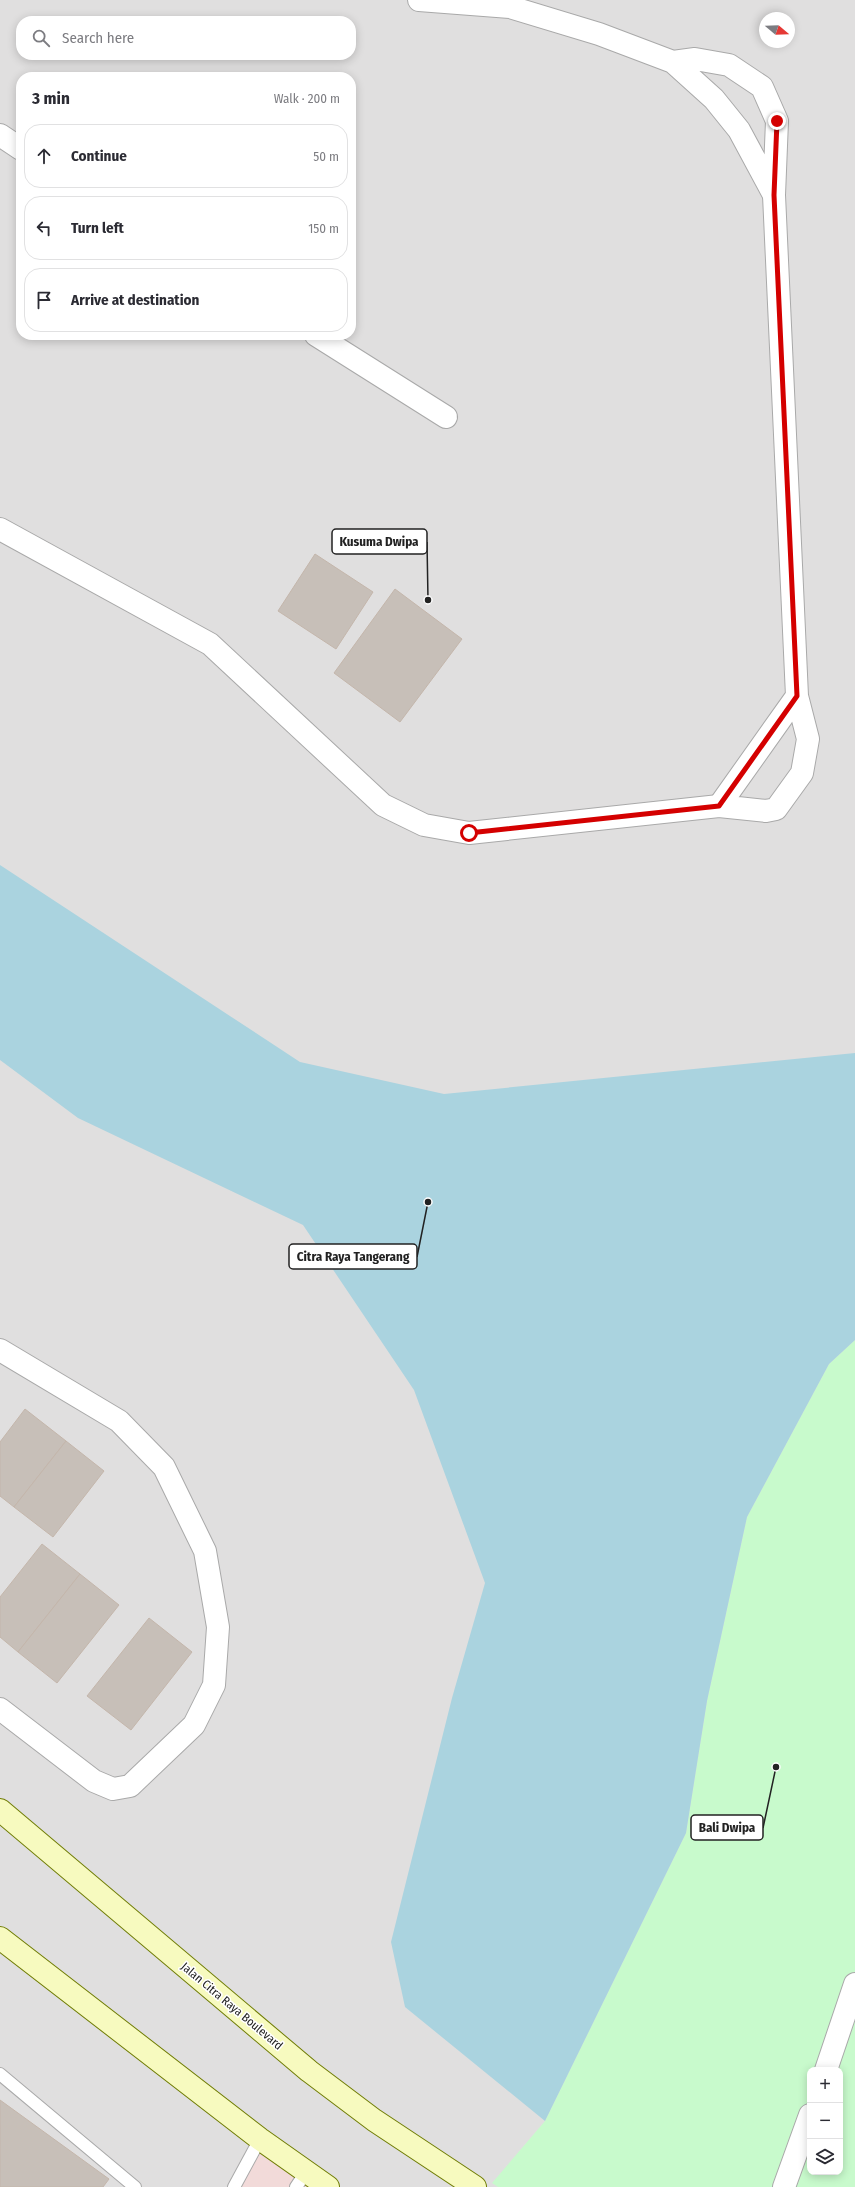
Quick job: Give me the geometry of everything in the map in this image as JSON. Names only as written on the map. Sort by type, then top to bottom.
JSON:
[{"type":"main road","name":"Jalan Citra Raya Boulevard","points":[[0,1810],[309,2071],[374,2120],[475,2187]]},
{"type":"main road","points":[[0,1938],[260,2139],[301,2179],[328,2187]]},
{"type":"street","points":[[419,0],[510,7],[599,34],[673,62],[714,99],[739,130],[774,195]]},
{"type":"street","points":[[0,529],[210,644],[383,805],[424,825],[469,833],[719,806],[766,812],[776,809],[802,773],[808,739],[797,696],[774,195],[777,121],[762,87],[729,65],[695,60],[673,62]]},
{"type":"street","points":[[0,135],[16,146]]},
{"type":"street","points":[[324,340],[446,418]]},
{"type":"street","points":[[719,806],[797,696]]},
{"type":"street","points":[[0,1350],[119,1421],[164,1467],[205,1552],[218,1627],[214,1685],[194,1725],[130,1786],[113,1789],[94,1781],[0,1709]]},
{"type":"street","points":[[827,2067],[855,1984]]},
{"type":"street","points":[[784,2187],[807,2123]]},
{"type":"lane","points":[[0,2074],[135,2187]]},
{"type":"lane","points":[[234,2187],[260,2139]]},
{"type":"shaded area","points":[[0,0],[855,0],[855,2187],[0,2187]]},
{"type":"shaded area","points":[[262,2139],[332,2187],[235,2187]]},
{"type":"green space","points":[[855,1340],[855,2187],[498,2187],[492,2183],[545,2121],[686,1833],[707,1701],[747,1517],[829,1364]]},
{"type":"water","points":[[0,865],[300,1062],[444,1094],[855,1053],[855,1340],[829,1364],[747,1517],[707,1701],[686,1833],[545,2121],[405,2007],[391,1942],[452,1698],[485,1583],[414,1390],[303,1225],[78,1118],[0,1060]]},
{"type":"building","points":[[315,554],[373,592],[336,649],[278,611]]},
{"type":"building","points":[[395,589],[462,639],[400,722],[334,673]]},
{"type":"building","points":[[25,1409],[66,1441],[14,1507],[0,1496],[0,1442]]},
{"type":"building","points":[[66,1441],[104,1471],[53,1537],[14,1507]]},
{"type":"building","points":[[42,1544],[80,1574],[18,1652],[0,1637],[0,1597]]},
{"type":"building","points":[[80,1574],[119,1605],[57,1683],[18,1652]]},
{"type":"building","points":[[149,1618],[192,1652],[131,1730],[87,1696]]},
{"type":"building","points":[[0,2100],[109,2179],[103,2187],[0,2187]]},
{"type":"place","name":"Kusuma Dwipa","points":[[428,600]]},
{"type":"place","name":"Citra Raya Tangerang","points":[[428,1202]]},
{"type":"place","name":"Bali Dwipa","points":[[776,1767]]},
{"type":"route","points":[[469,833],[719,806],[797,696],[774,195],[777,121]]}]
